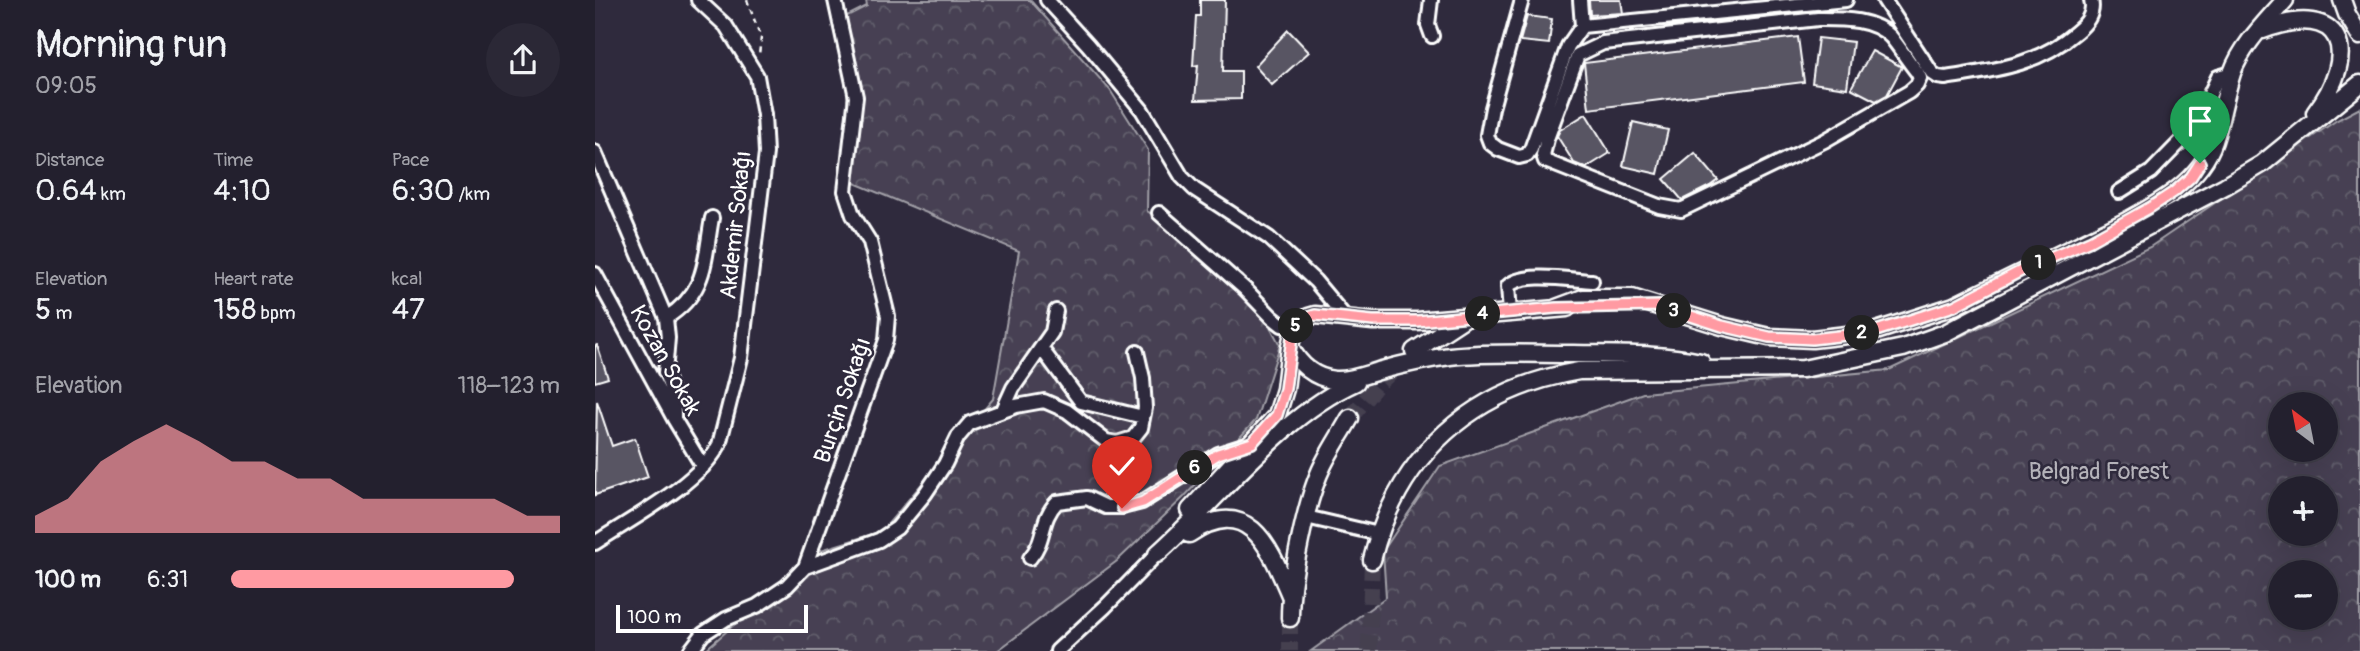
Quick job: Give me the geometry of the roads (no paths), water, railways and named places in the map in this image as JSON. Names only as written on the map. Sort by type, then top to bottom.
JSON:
[{"type":"main road","points":[[1157,554],[1185,515],[1277,415],[1285,389],[1295,327],[1306,317],[1315,315],[1373,321],[1465,317],[1556,308],[1660,306],[1757,335],[1799,339],[1873,332],[1954,306],[2125,222],[2151,207],[2191,177],[2213,144],[2232,73],[2256,33],[2285,0]]},
{"type":"main road","points":[[2342,0],[2360,36]]},
{"type":"main road","points":[[2256,33],[2282,21],[2298,18],[2323,21],[2332,27],[2343,45],[2340,73],[2308,128]]},
{"type":"main road","points":[[1372,560],[1379,534],[1394,499],[1423,456],[1443,434],[1488,401],[1548,376],[1579,371],[1803,369],[1903,348],[1945,333],[2262,164],[2360,84]]},
{"type":"main road","points":[[1414,351],[1465,317]]},
{"type":"main road","points":[[1290,347],[1298,363],[1321,377],[1333,380],[1355,378],[1383,369],[1451,356],[1499,354],[1679,357],[1728,368]]},
{"type":"main road","points":[[1157,554],[1291,424],[1339,391],[1383,369]]},
{"type":"main road","points":[[1290,618],[1290,596],[1306,517],[1321,467],[1350,418]]},
{"type":"main road","points":[[1157,554],[1205,524],[1226,520],[1241,524],[1257,533],[1267,544],[1290,596]]},
{"type":"street","name":"Akdemir Sokağı","points":[[595,543],[698,474],[713,456],[719,445],[741,358],[766,153],[764,115],[757,76],[726,26],[698,0]]},
{"type":"street","name":"Burçin Sokağı","points":[[805,567],[886,341],[888,316],[870,242],[853,215],[845,191],[856,97],[835,0]]},
{"type":"street","points":[[1047,0],[1142,110],[1182,177],[1194,189],[1269,238],[1315,281],[1346,318]]},
{"type":"street","points":[[1431,0],[1428,25],[1432,36]]},
{"type":"street","points":[[1522,0],[1487,135],[1490,143],[1498,149],[1518,157],[1527,155],[1531,149],[1568,46],[1582,26],[1580,0]]},
{"type":"street","points":[[1582,26],[1846,0]]},
{"type":"street","points":[[1884,0],[1931,73],[1945,78],[2006,68],[2049,52],[2085,24],[2093,6],[2091,0]]},
{"type":"street","points":[[1704,14],[1706,31]]},
{"type":"street","points":[[1818,19],[1859,21],[1890,36],[1920,78],[1909,92],[1823,141],[1681,210],[1659,206],[1545,161],[1543,155],[1547,139],[1578,55],[1603,43],[1706,31],[1818,19]]},
{"type":"street","points":[[2119,192],[2151,172],[2194,128],[2218,77],[2232,73]]},
{"type":"street","points":[[595,152],[666,318],[668,338],[665,373],[674,398],[674,419]]},
{"type":"street","points":[[1159,213],[1245,289],[1272,317],[1282,325],[1295,327]]},
{"type":"street","points":[[666,318],[682,308],[697,290],[712,218]]},
{"type":"street","name":"Kozan Sokak","points":[[595,274],[703,467]]},
{"type":"street","points":[[1510,313],[1508,286],[1513,282],[1524,278],[1592,281]]},
{"type":"street","points":[[1003,410],[1013,388],[1052,332],[1056,312]]},
{"type":"street","points":[[1041,348],[1081,402],[1143,417]]},
{"type":"street","points":[[690,651],[703,634],[726,619],[757,606],[787,586],[805,567],[879,540],[897,528],[925,494],[945,464],[958,437],[970,423],[1003,410],[1044,401],[1067,411],[1106,441],[1117,443],[1133,438],[1142,428],[1143,417],[1143,378],[1137,352]]},
{"type":"street","points":[[1030,558],[1040,546],[1046,517],[1058,502],[1087,498],[1106,507],[1122,508],[1143,502],[1218,454],[1252,443]]},
{"type":"street","points":[[1306,517],[1379,534]]},
{"type":"street","points":[[1057,651],[1157,554]]},
{"type":"tunnel","points":[[1350,418],[1377,385],[1402,362]]},
{"type":"tunnel","points":[[1369,651],[1372,560]]},
{"type":"tunnel","points":[[1290,618],[1290,651]]},
{"type":"park label","name":"Belgrad Forest","points":[[2099,471]]}]
